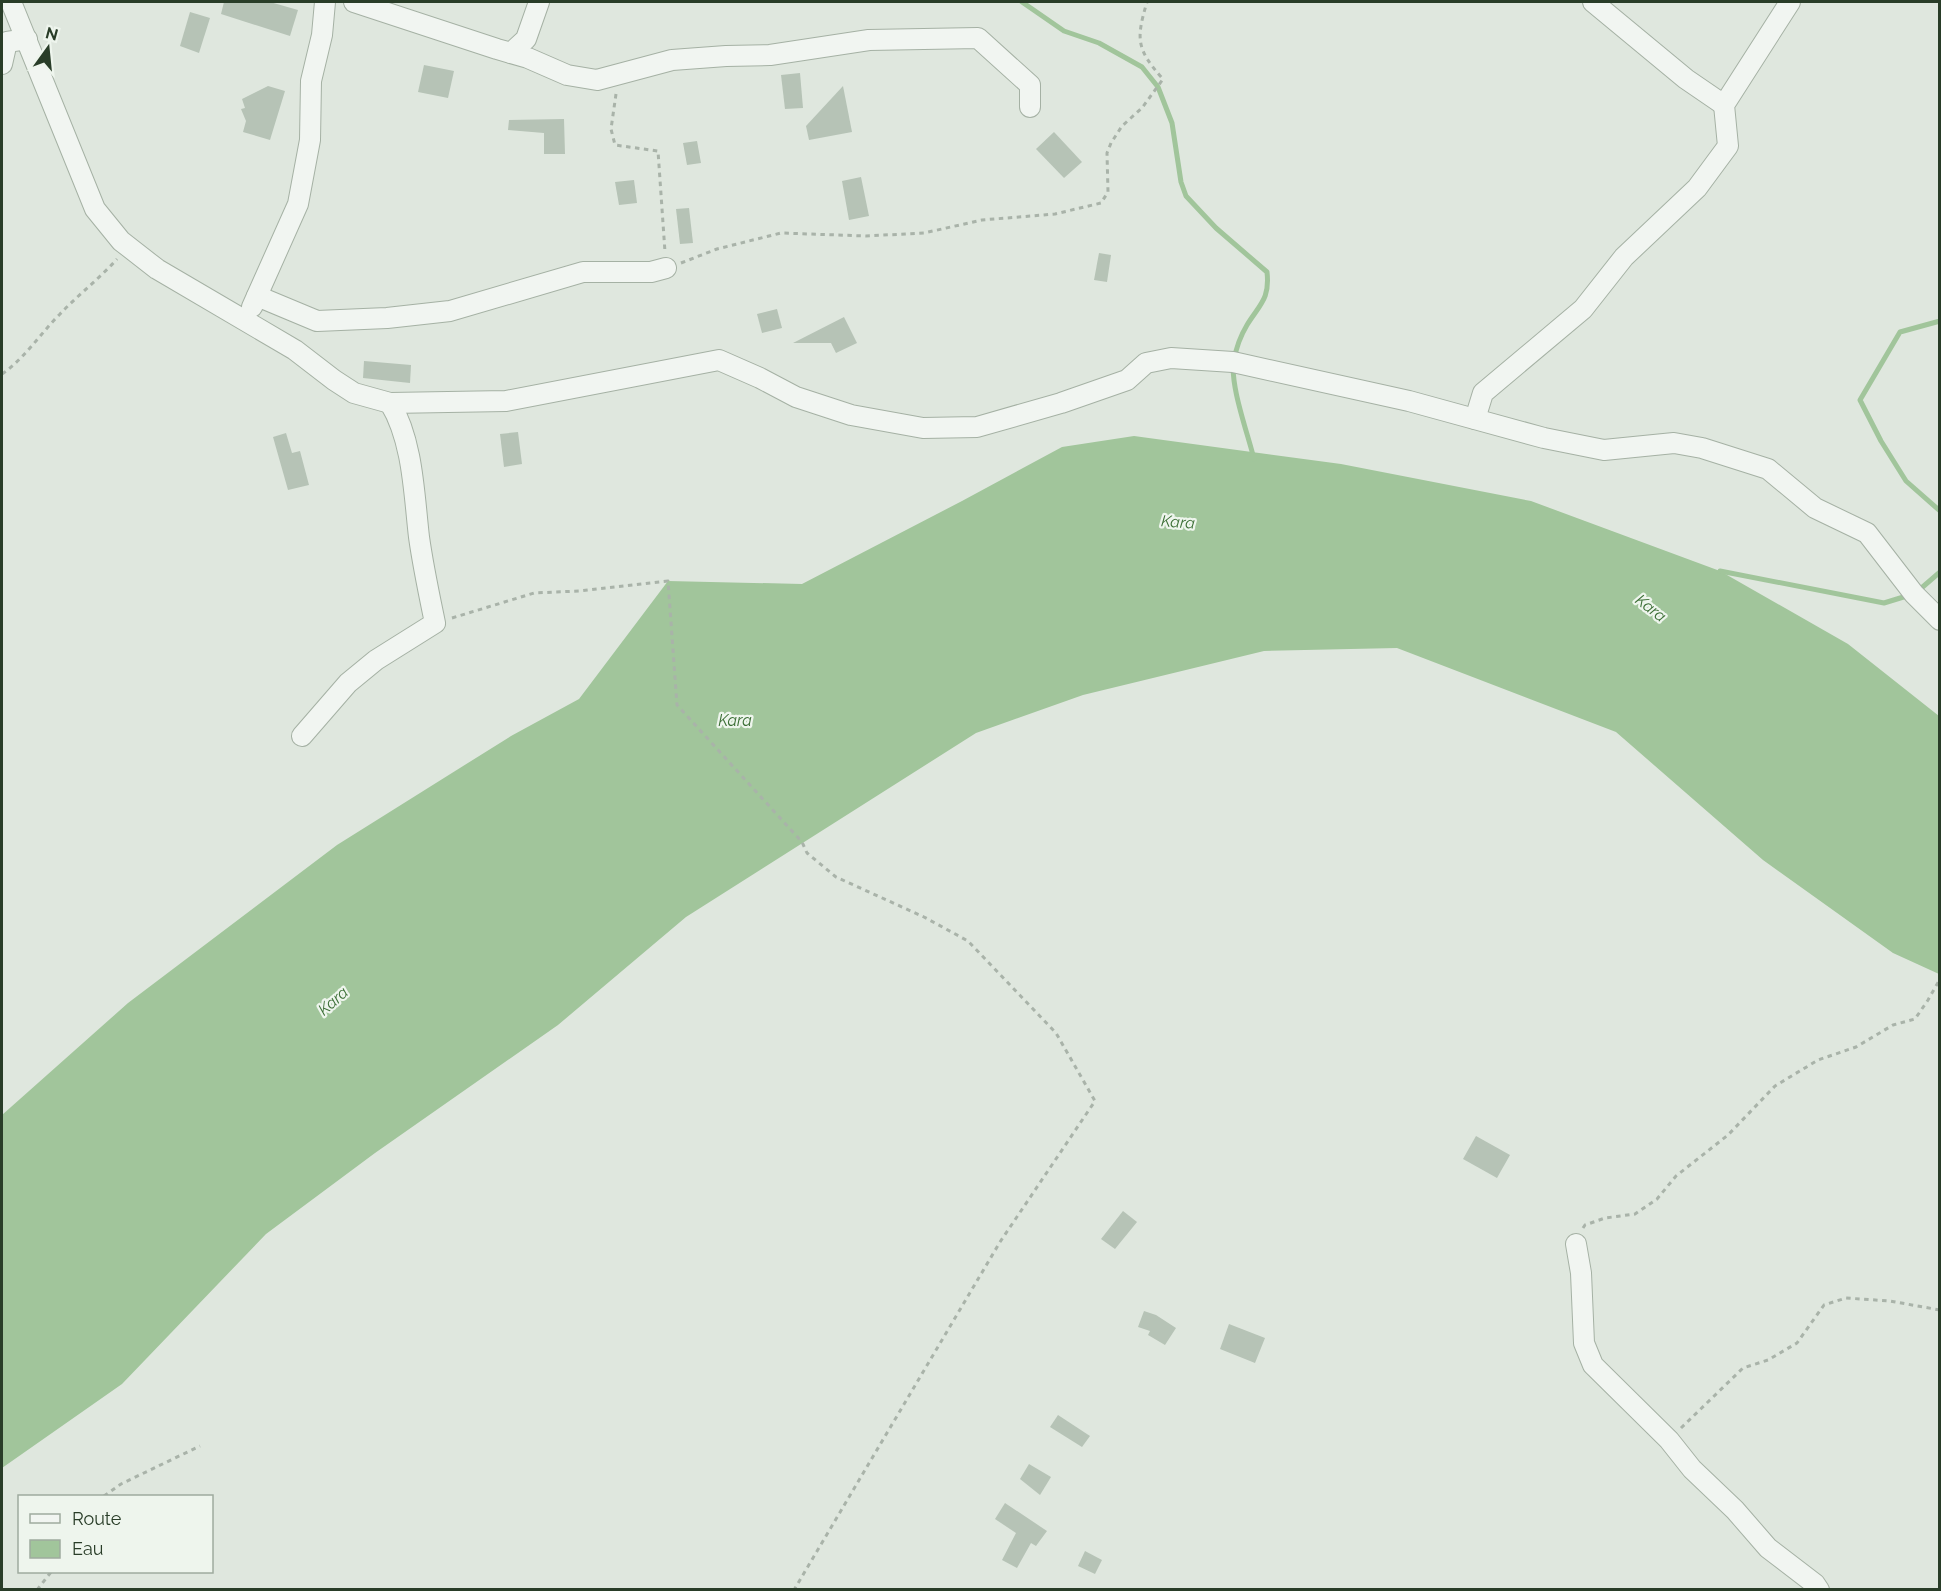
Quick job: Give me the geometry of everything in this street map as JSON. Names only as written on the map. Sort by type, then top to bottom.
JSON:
[{"type":"street","points":[[11,2],[95,209],[121,241],[157,268],[295,350],[354,393],[390,403],[506,401],[718,360],[796,397],[851,415],[923,428],[977,427],[1061,403],[1127,380],[1146,363],[1171,358],[1233,362],[1409,401],[1544,438],[1604,450],[1674,443],[1702,447],[1768,469],[1815,508],[1867,533],[1914,594],[1940,620]]},
{"type":"street","points":[[247,321],[298,204],[310,140],[310,81],[322,35],[325,2]]},
{"type":"street","points":[[354,2],[528,58],[567,75],[597,80],[672,60],[770,55],[869,40],[978,38],[1030,84],[1030,107]]},
{"type":"street","points":[[511,53],[526,39],[539,2]]},
{"type":"street","points":[[1593,2],[1686,79],[1724,105]]},
{"type":"street","points":[[1475,419],[1483,393],[1583,309],[1624,257],[1697,188],[1728,146],[1724,105],[1790,2]]},
{"type":"street","points":[[2,64],[7,42],[27,39]]},
{"type":"street","points":[[257,296],[317,321],[387,318],[450,311],[583,272],[651,272],[666,268]]},
{"type":"street","points":[[302,736],[348,683],[376,660],[435,623],[421,548],[409,461],[400,418],[390,403]]},
{"type":"street","points":[[1576,1244],[1581,1273],[1584,1343],[1593,1365],[1669,1440],[1692,1469],[1735,1510],[1768,1548],[1815,1584],[1819,1590]]},
{"type":"path","points":[[618,74],[611,129],[615,145],[658,151],[666,268],[717,249],[781,233],[866,236],[924,233],[982,220],[1055,214],[1101,203],[1108,192],[1107,153],[1111,143],[1122,126],[1142,108],[1163,79],[1142,51],[1139,31],[1148,2]]},
{"type":"path","points":[[2,374],[16,364],[60,314],[117,259],[121,241]]},
{"type":"path","points":[[435,623],[534,593],[579,591],[668,581],[677,705],[802,842],[807,853],[836,878],[924,917],[968,941],[1056,1033],[1095,1101],[1000,1242],[794,1590]]},
{"type":"path","points":[[1576,1244],[1585,1225],[1605,1218],[1635,1214],[1657,1199],[1676,1176],[1728,1135],[1775,1086],[1818,1060],[1856,1047],[1893,1025],[1915,1019],[1940,979]]},
{"type":"path","points":[[1669,1440],[1704,1403],[1743,1368],[1767,1360],[1797,1343],[1824,1305],[1846,1298],[1890,1301],[1940,1310]]},
{"type":"path","points":[[107,1495],[121,1484],[200,1446]]},
{"type":"path","points":[[37,1590],[50,1573]]},
{"type":"water","name":"Kara","points":[[1134,436],[1341,464],[1531,501],[1720,571],[1848,644],[1939,716],[1939,974],[1893,953],[1763,860],[1616,732],[1397,648],[1264,651],[1083,695],[976,733],[686,917],[558,1025],[375,1153],[266,1234],[122,1384],[2,1468],[2,1115],[128,1003],[337,845],[511,736],[579,699],[668,581],[802,584],[1062,447]]},
{"type":"building","points":[[224,2],[270,2],[298,10],[290,36],[221,14]]},
{"type":"building","points":[[190,12],[210,18],[199,53],[180,46]]},
{"type":"building","points":[[424,65],[454,71],[448,98],[418,92]]},
{"type":"building","points":[[800,73],[803,108],[785,109],[781,75]]},
{"type":"building","points":[[268,86],[285,91],[270,140],[243,132],[246,121],[241,109],[245,108],[242,99]]},
{"type":"building","points":[[843,86],[852,132],[809,140],[806,126]]},
{"type":"building","points":[[564,119],[565,154],[544,154],[544,133],[508,130],[509,120]]},
{"type":"building","points":[[1054,132],[1082,162],[1064,178],[1036,149]]},
{"type":"building","points":[[697,141],[701,163],[687,165],[683,143]]},
{"type":"building","points":[[861,177],[869,216],[849,220],[842,181]]},
{"type":"building","points":[[634,180],[637,203],[619,205],[615,182]]},
{"type":"building","points":[[689,208],[693,243],[680,244],[676,209]]},
{"type":"building","points":[[1099,253],[1111,255],[1107,282],[1094,280]]},
{"type":"building","points":[[777,309],[782,328],[762,333],[757,314]]},
{"type":"building","points":[[844,317],[857,343],[836,353],[831,343],[793,343]]},
{"type":"building","points":[[364,361],[411,365],[410,383],[363,378]]},
{"type":"building","points":[[518,432],[522,464],[504,467],[500,434]]},
{"type":"building","points":[[286,433],[292,453],[300,451],[309,485],[288,490],[273,437]]},
{"type":"building","points":[[1476,1136],[1510,1155],[1497,1178],[1463,1159]]},
{"type":"building","points":[[1123,1211],[1137,1222],[1115,1249],[1101,1239]]},
{"type":"building","points":[[1144,1311],[1156,1315],[1176,1328],[1165,1345],[1148,1335],[1150,1331],[1138,1327]]},
{"type":"building","points":[[1229,1324],[1265,1338],[1255,1363],[1220,1349]]},
{"type":"building","points":[[1058,1415],[1090,1436],[1082,1447],[1050,1427]]},
{"type":"building","points":[[1029,1464],[1051,1477],[1040,1495],[1020,1479]]},
{"type":"building","points":[[1005,1503],[1047,1531],[1036,1546],[1031,1543],[1017,1568],[1002,1560],[1016,1533],[995,1519]]},
{"type":"building","points":[[1085,1551],[1102,1560],[1095,1574],[1078,1566]]},
{"type":"waterway","points":[[1022,2],[1064,31],[1099,43],[1142,67],[1158,87],[1172,123],[1181,182],[1186,196],[1216,228],[1267,272],[1265,295],[1241,338],[1233,370],[1237,395],[1254,459]]},
{"type":"waterway","points":[[1940,321],[1900,332],[1860,400],[1881,441],[1906,481],[1940,511]]},
{"type":"waterway","points":[[1720,571],[1884,603],[1910,595]]},
{"type":"waterway","points":[[1918,591],[1940,572]]}]
